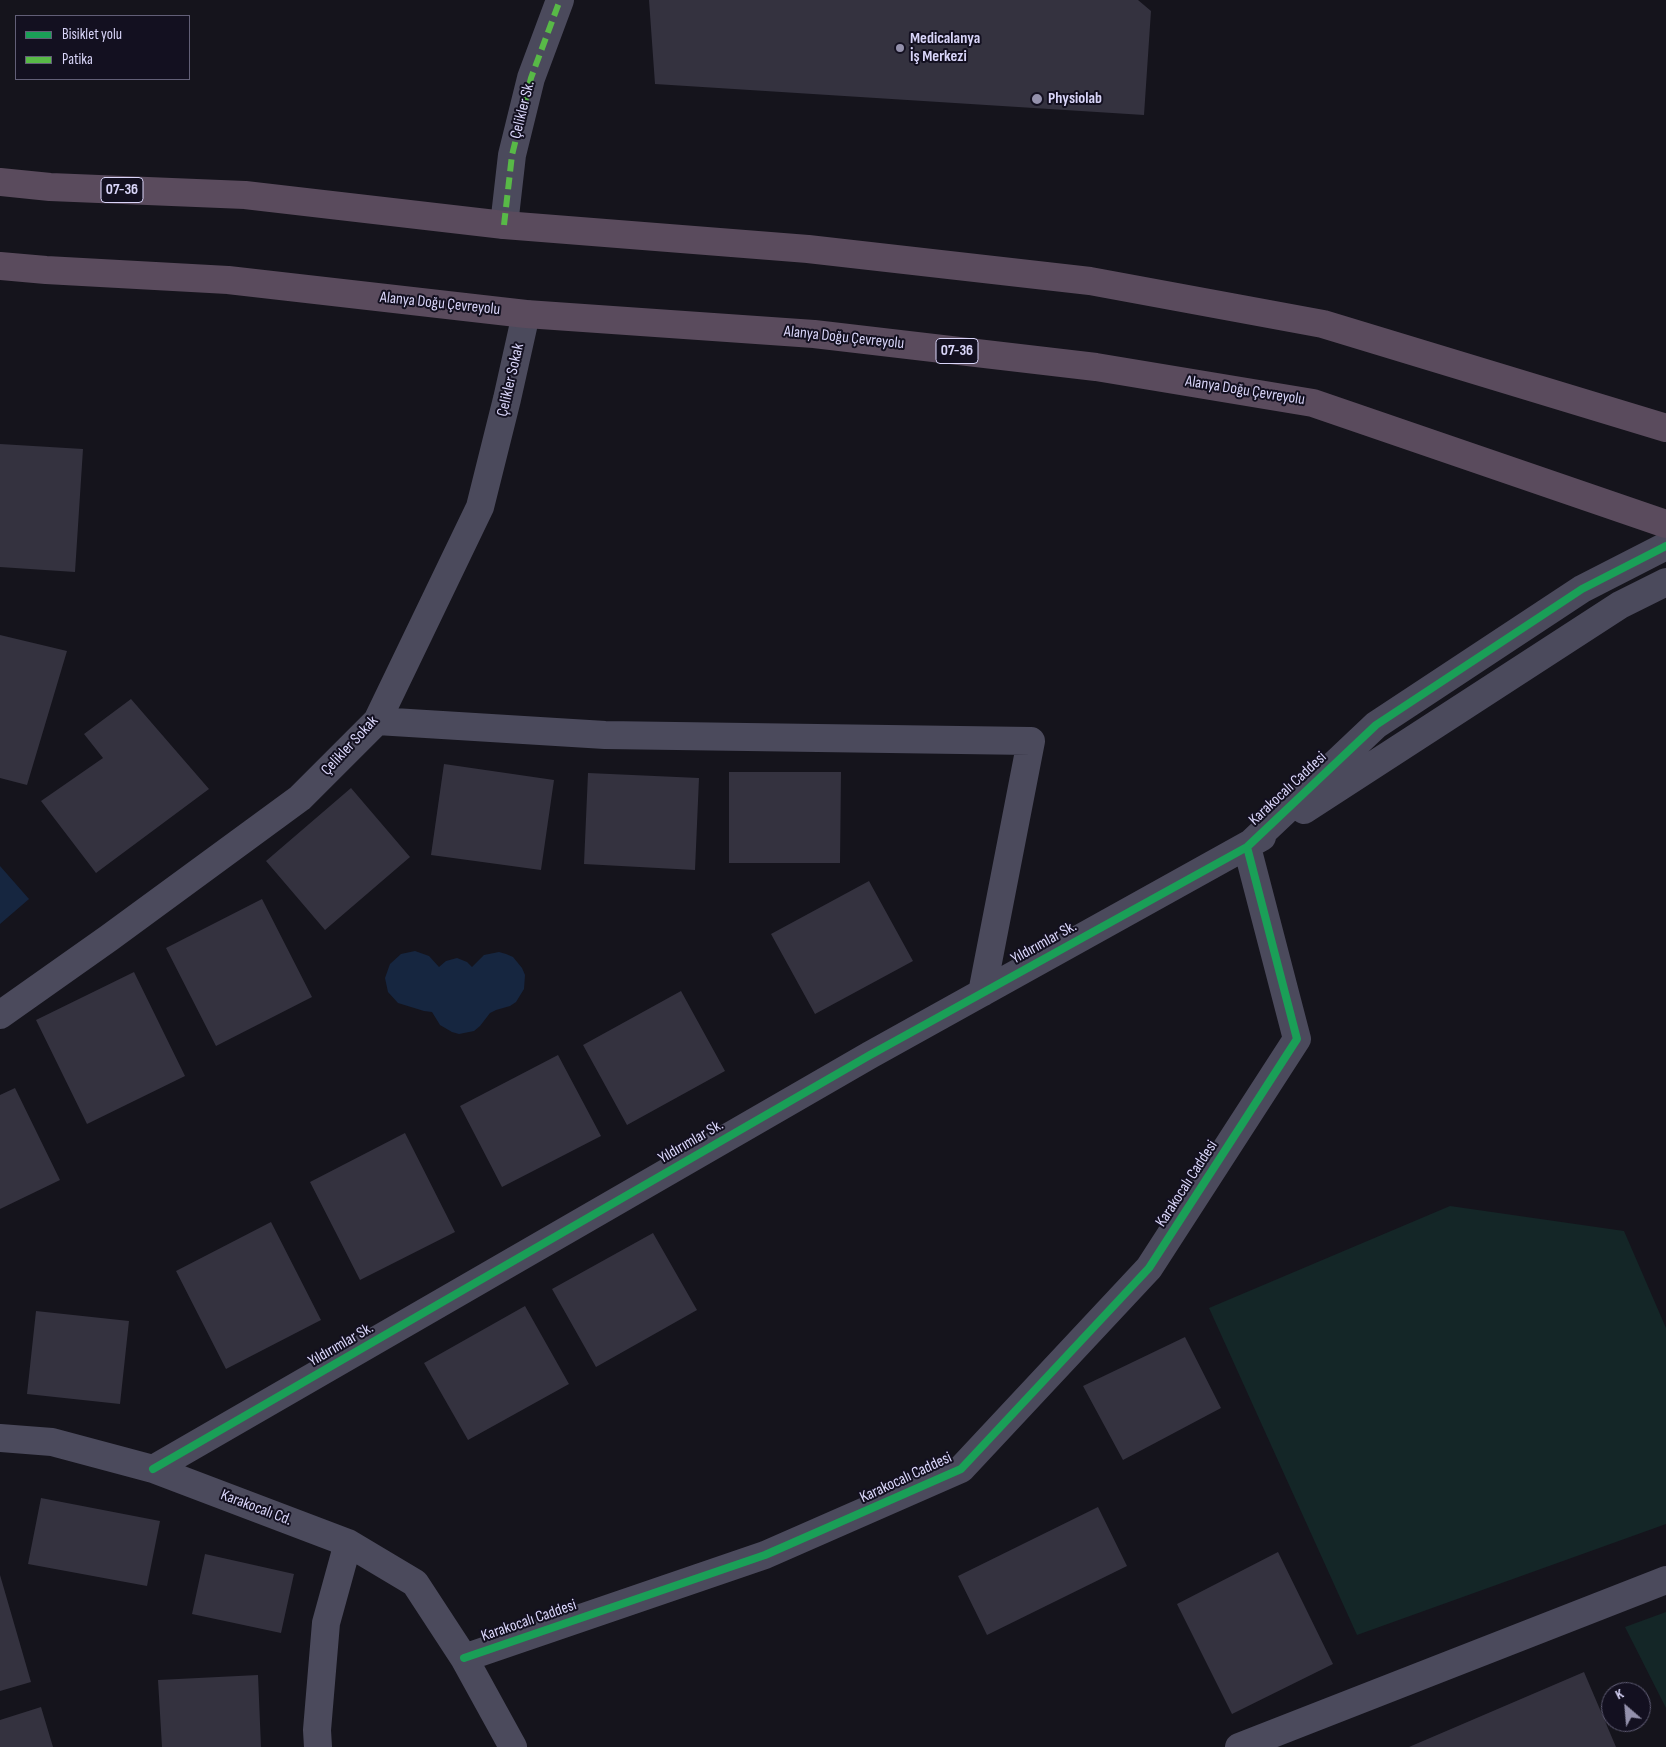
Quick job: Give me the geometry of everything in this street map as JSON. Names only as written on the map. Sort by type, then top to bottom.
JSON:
[{"type":"highway","name":"07-36","points":[[0,182],[50,187],[245,195],[504,225],[808,249],[1090,281],[1323,324],[1666,428]]},
{"type":"highway","name":"Alanya Doğu Çevreyolu","points":[[0,266],[228,280],[526,314],[814,334],[1096,367],[1313,403],[1666,524]]},
{"type":"street","name":"Çelikler Sk.","points":[[504,225],[512,155],[531,78],[560,0]]},
{"type":"street","name":"Çelikler Sokak","points":[[0,1015],[300,798],[377,721],[480,507],[526,314]]},
{"type":"street","name":"Karakocalı Caddesi","points":[[1247,847],[1376,725],[1582,589],[1666,546]]},
{"type":"street","name":"Karakocalı Caddesi","points":[[1247,847],[1620,605],[1666,582]]},
{"type":"street","points":[[377,721],[605,735],[1031,741],[982,993]]},
{"type":"street","name":"Karakocalı Caddesi","points":[[464,1658],[765,1556],[961,1469],[1149,1268],[1297,1039],[1247,847]]},
{"type":"street","name":"Yıldırımlar Sk.","points":[[153,1469],[870,1054],[1247,847]]},
{"type":"street","name":"Karakocalı Cd.","points":[[0,1438],[52,1442],[153,1469],[348,1543],[415,1583],[464,1658],[513,1747]]},
{"type":"street","points":[[318,1747],[317,1730],[326,1624],[348,1543]]},
{"type":"street","points":[[1239,1747],[1666,1580]]},
{"type":"shaded area","points":[[1450,1206],[1624,1231],[1666,1328],[1666,1524],[1357,1635],[1209,1308]]},
{"type":"shaded area","points":[[1666,1612],[1666,1708],[1625,1627]]},
{"type":"water","points":[[0,866],[29,899],[0,924]]},
{"type":"water","points":[[415,951],[429,956],[439,967],[446,961],[457,958],[467,962],[472,967],[484,955],[499,952],[506,954],[513,957],[522,968],[525,975],[524,989],[516,1002],[490,1013],[474,1031],[459,1034],[452,1032],[440,1025],[432,1012],[398,1003],[388,992],[385,978],[390,964],[401,954]]},
{"type":"building","name":"Medicalanya İş Merkezi","points":[[649,0],[1138,0],[1151,11],[1144,115],[655,84]]},
{"type":"building","points":[[0,444],[83,449],[75,572],[0,567]]},
{"type":"building","points":[[0,635],[67,651],[27,785],[0,778]]},
{"type":"building","points":[[131,699],[209,789],[96,873],[41,801],[103,758],[84,734]]},
{"type":"building","points":[[444,764],[554,780],[541,870],[431,855]]},
{"type":"building","points":[[729,772],[841,772],[840,863],[729,863]]},
{"type":"building","points":[[588,773],[699,778],[695,870],[584,864]]},
{"type":"building","points":[[351,788],[410,857],[325,930],[266,861]]},
{"type":"building","points":[[869,881],[913,961],[815,1014],[771,934]]},
{"type":"building","points":[[262,899],[312,997],[216,1046],[166,948]]},
{"type":"building","points":[[134,972],[185,1076],[87,1124],[36,1020]]},
{"type":"building","points":[[681,991],[725,1071],[627,1125],[583,1045]]},
{"type":"building","points":[[558,1055],[601,1136],[502,1187],[460,1106]]},
{"type":"building","points":[[15,1088],[60,1180],[0,1209],[0,1095]]},
{"type":"building","points":[[405,1133],[455,1232],[360,1280],[310,1182]]},
{"type":"building","points":[[271,1222],[321,1320],[226,1369],[176,1271]]},
{"type":"building","points":[[653,1233],[697,1310],[596,1367],[552,1289]]},
{"type":"building","points":[[525,1306],[569,1384],[468,1440],[424,1363]]},
{"type":"building","points":[[36,1311],[129,1321],[120,1404],[27,1394]]},
{"type":"building","points":[[1185,1337],[1221,1408],[1123,1460],[1083,1386]]},
{"type":"building","points":[[41,1498],[160,1521],[147,1586],[28,1564]]},
{"type":"building","points":[[1098,1507],[1127,1566],[987,1635],[958,1576]]},
{"type":"building","points":[[1278,1552],[1333,1664],[1232,1714],[1177,1604]]},
{"type":"building","points":[[205,1554],[294,1574],[281,1633],[192,1614]]},
{"type":"building","points":[[0,1575],[31,1682],[0,1691]]},
{"type":"building","points":[[1584,1672],[1601,1712],[1601,1732],[1610,1732],[1616,1747],[1409,1747]]},
{"type":"building","points":[[258,1675],[261,1747],[162,1747],[158,1680]]},
{"type":"building","points":[[41,1707],[53,1747],[0,1747],[0,1720]]},
{"type":"marked path","points":[[504,225],[512,155],[531,78],[560,0]]},
{"type":"cycle path","points":[[464,1658],[765,1555],[961,1469],[1149,1268],[1297,1039],[1247,847],[1376,725],[1582,589],[1666,546]]},
{"type":"cycle path","points":[[153,1469],[870,1055],[1247,847]]},
{"type":"place","name":"Medicalanya İş Merkezi","points":[[900,48]]},
{"type":"place","name":"Physiolab","points":[[1037,99]]}]
